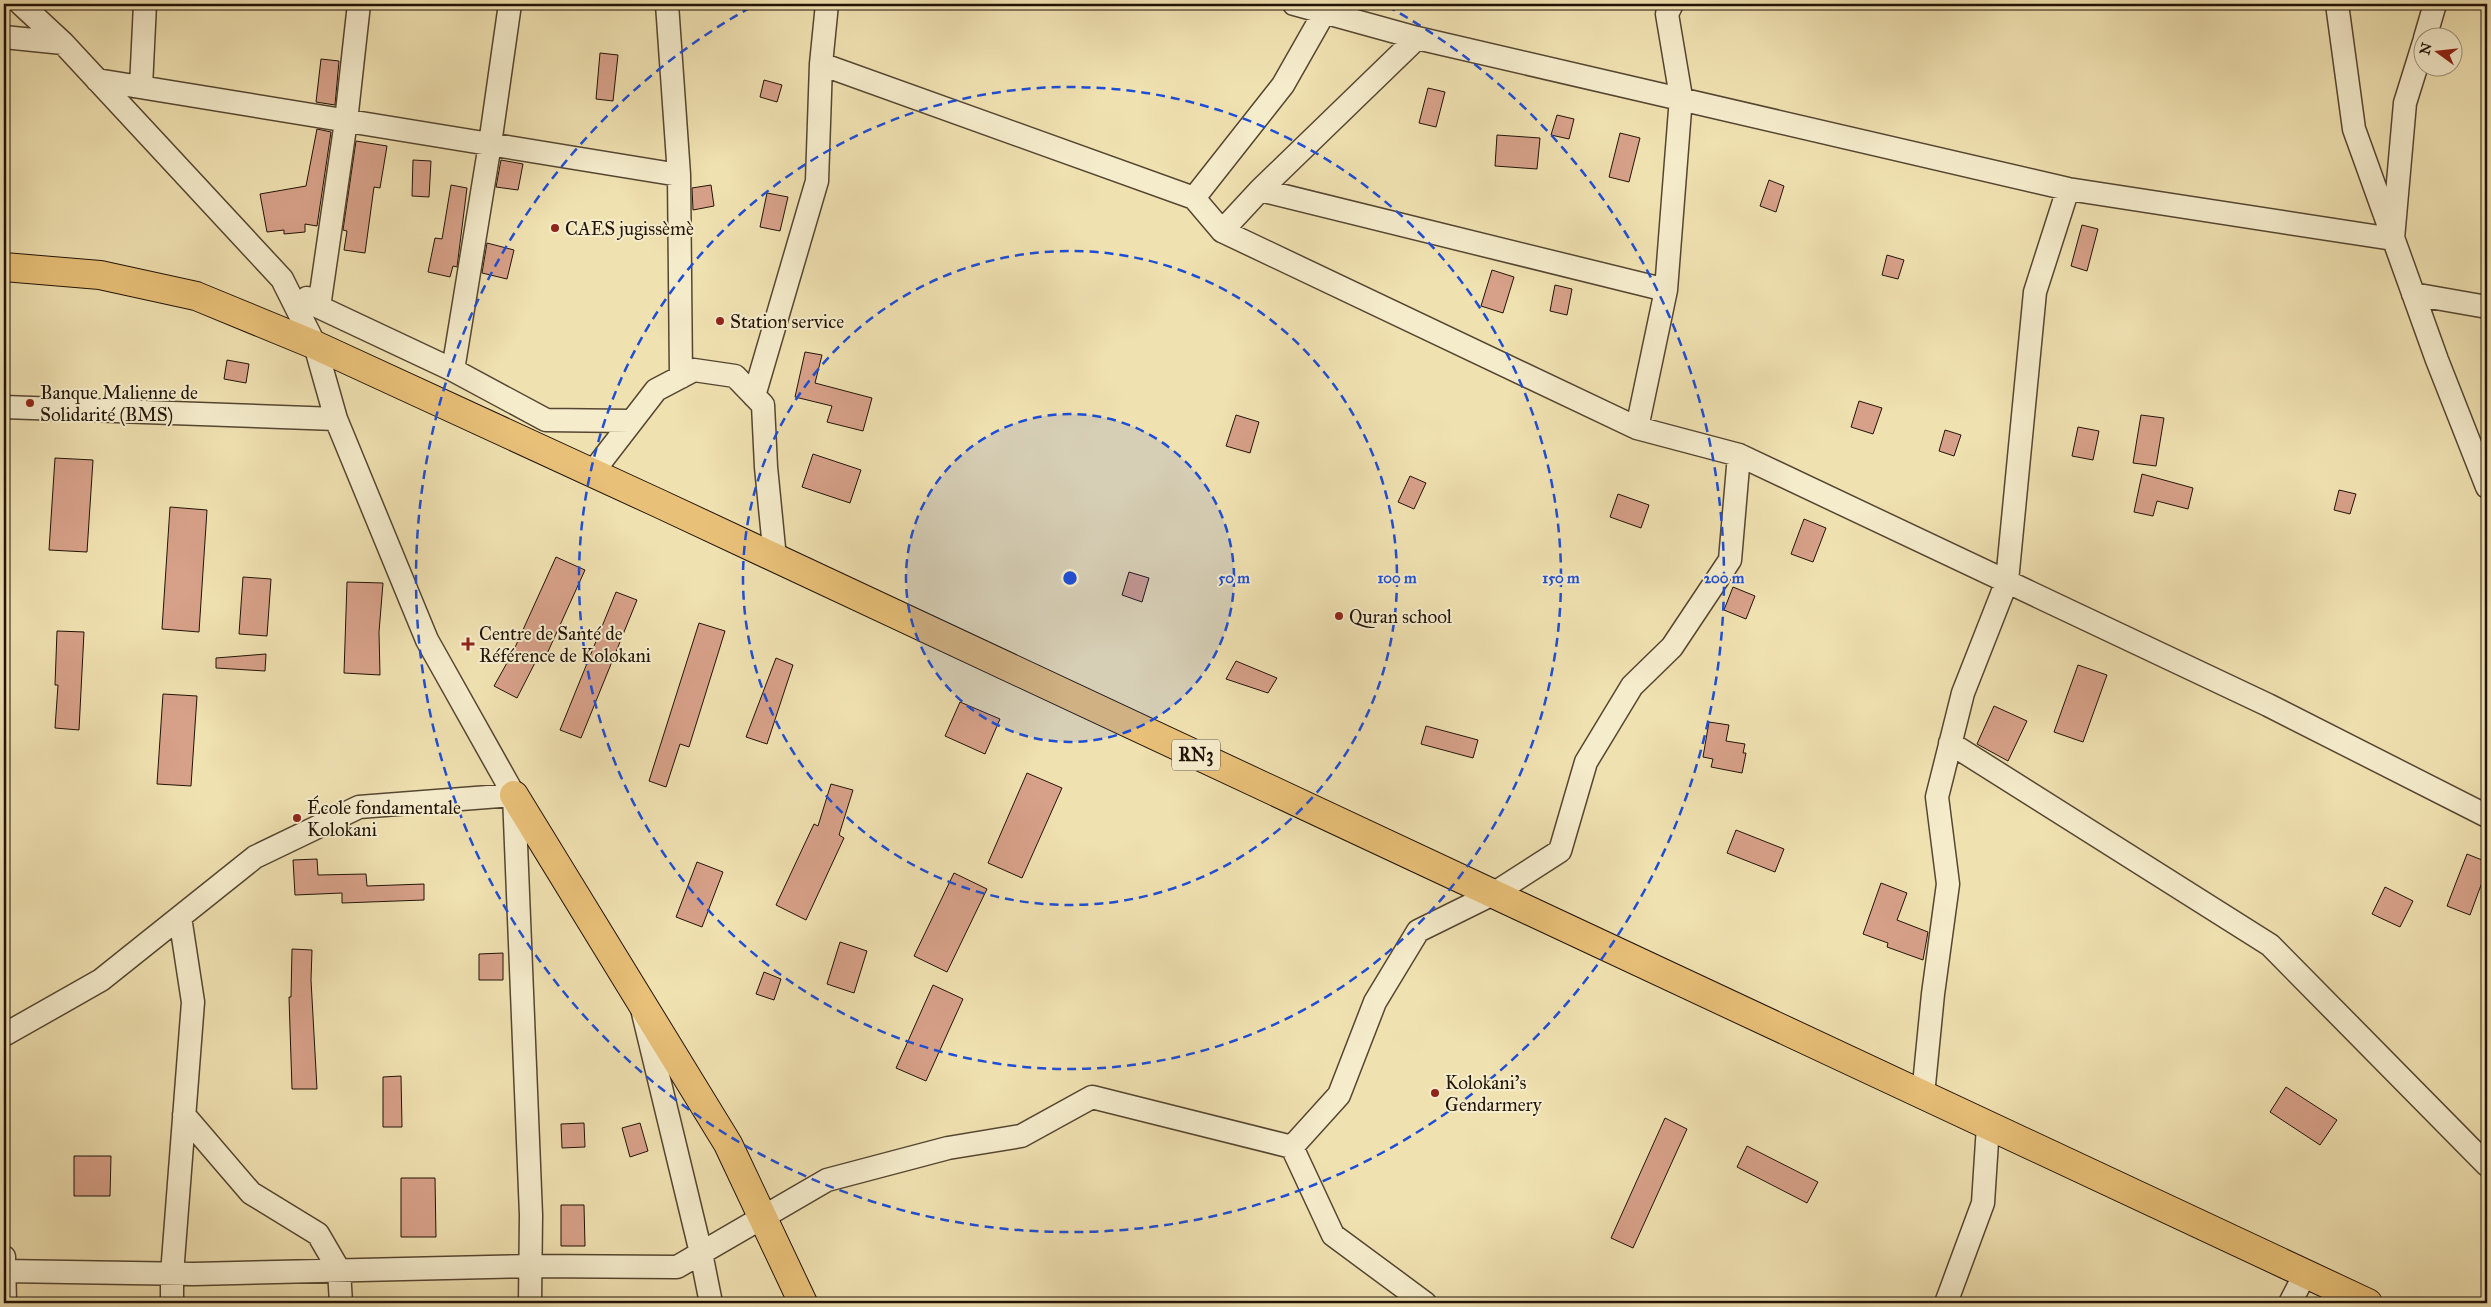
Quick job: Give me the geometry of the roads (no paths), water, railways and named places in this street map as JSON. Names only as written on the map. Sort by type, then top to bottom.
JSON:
[{"type":"main road","name":"RN3","points":[[4,267],[100,275],[196,296],[315,345],[2368,1303]]},
{"type":"main road","points":[[514,795],[639,995],[728,1144],[803,1303]]},
{"type":"street","points":[[21,4],[63,43],[282,280],[319,307],[453,370],[546,420],[630,421]]},
{"type":"street","points":[[141,87],[145,4]]},
{"type":"street","points":[[319,307],[346,121],[359,4]]},
{"type":"street","points":[[453,370],[490,144],[510,4]]},
{"type":"street","points":[[667,4],[679,175],[681,377]]},
{"type":"street","points":[[754,396],[818,181],[821,64],[827,4]]},
{"type":"street","points":[[1294,4],[1327,8],[1417,38],[1681,97],[2068,188],[2393,239]]},
{"type":"street","points":[[1637,428],[1666,290],[1681,97],[1667,14],[1672,4]]},
{"type":"street","points":[[2337,4],[2354,130],[2413,294],[2487,487]]},
{"type":"street","points":[[2428,28],[2435,4]]},
{"type":"street","points":[[1194,198],[1283,84],[1327,8]]},
{"type":"street","points":[[4,37],[63,43]]},
{"type":"street","points":[[1222,231],[1260,190],[1417,38]]},
{"type":"street","points":[[821,64],[1194,198],[1222,231],[1637,428],[1739,455],[2268,705],[2487,816]]},
{"type":"street","points":[[2393,239],[2405,103],[2414,74]]},
{"type":"street","points":[[97,80],[679,175]]},
{"type":"street","points":[[1923,1096],[1932,994],[1948,884],[1937,797],[1962,693],[2007,581],[2035,292],[2068,188]]},
{"type":"street","points":[[1260,190],[1666,290]]},
{"type":"street","points":[[282,280],[315,345],[336,419],[427,640],[514,795],[531,1215],[530,1303]]},
{"type":"street","points":[[2413,294],[2487,307]]},
{"type":"street","points":[[592,473],[630,421],[656,390],[694,370],[735,376],[763,406],[766,468],[775,558]]},
{"type":"street","points":[[4,406],[336,419]]},
{"type":"street","points":[[1292,1147],[1339,1095],[1375,1002],[1418,931],[1493,894],[1560,851],[1586,762],[1632,686],[1672,647],[1730,560],[1739,455]]},
{"type":"street","points":[[1950,743],[2270,945],[2487,1165]]},
{"type":"street","points":[[4,1035],[101,980],[255,857],[359,807],[514,795]]},
{"type":"street","points":[[172,1303],[172,1274],[193,1002],[180,917]]},
{"type":"street","points":[[639,995],[701,1253],[711,1303]]},
{"type":"street","points":[[4,1271],[172,1274],[531,1266],[677,1267],[827,1180],[948,1148],[1021,1136],[1092,1097],[1292,1147]]},
{"type":"street","points":[[184,1115],[251,1193],[318,1234],[339,1270],[341,1303]]},
{"type":"street","points":[[1946,1303],[1983,1203],[1988,1126]]},
{"type":"street","points":[[1292,1147],[1333,1235],[1425,1303]]},
{"type":"street","points":[[4,1256],[5,1303]]},
{"type":"street","points":[[2290,1303],[2305,1274]]},
{"type":"place","name":"CAES jugissèmè","points":[[555,228]]},
{"type":"place","name":"Station service","points":[[720,321]]},
{"type":"place","name":"Banque Malienne de Solidarité (BMS)","points":[[30,403]]},
{"type":"place","name":"Quran school","points":[[1339,616]]},
{"type":"place","name":"Centre de Santé de Référence de Kolokani","points":[[468,644]]},
{"type":"place","name":"École fondamentale Kolokani","points":[[297,818]]},
{"type":"place","name":"Kolokani's Gendarmery","points":[[1435,1093]]}]
